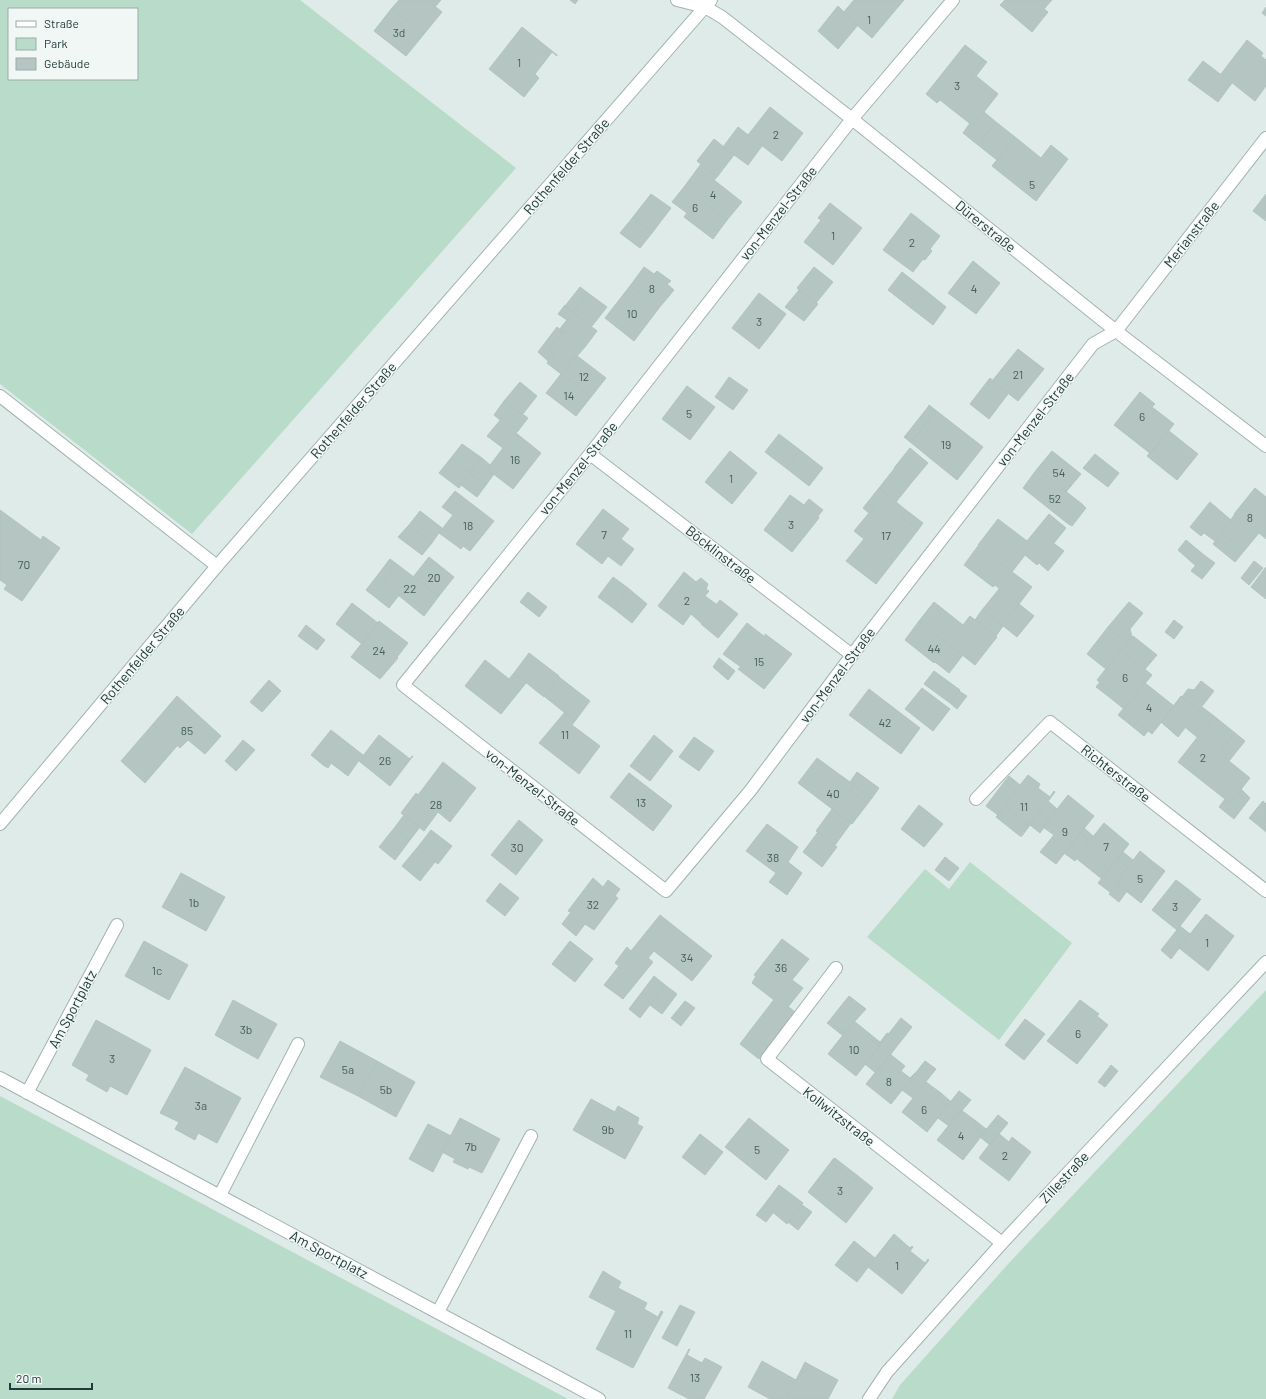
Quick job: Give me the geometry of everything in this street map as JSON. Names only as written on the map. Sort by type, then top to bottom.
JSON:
[{"type":"street","name":"Dürerstraße","points":[[677,0],[708,3],[722,18],[852,118],[1116,331],[1266,446]]},
{"type":"street","name":"von-Menzel-Straße","points":[[953,0],[852,118],[590,454],[403,686],[666,891],[745,797],[852,655],[1093,344],[1116,331]]},
{"type":"street","name":"Rothenfelder Straße","points":[[0,824],[217,566],[708,3]]},
{"type":"street","name":"Merianstraße","points":[[1116,331],[1266,138]]},
{"type":"street","points":[[0,396],[217,566]]},
{"type":"street","name":"Böcklinstraße","points":[[590,454],[852,655]]},
{"type":"street","name":"Richterstraße","points":[[976,799],[1050,722],[1266,891]]},
{"type":"street","name":"Am Sportplatz","points":[[27,1092],[117,925]]},
{"type":"street","name":"Zillestraße","points":[[869,1399],[887,1372],[1002,1243],[1266,962]]},
{"type":"street","name":"Kollwitzstraße","points":[[836,968],[767,1059],[1002,1243]]},
{"type":"street","points":[[220,1195],[298,1044]]},
{"type":"street","name":"Am Sportplatz","points":[[0,1078],[599,1399]]},
{"type":"street","points":[[438,1312],[531,1136]]},
{"type":"green space","points":[[0,0],[300,0],[516,168],[192,534],[0,384]]},
{"type":"green space","points":[[970,862],[1072,943],[999,1040],[867,937],[925,869],[949,889]]},
{"type":"green space","points":[[1266,990],[1266,1399],[892,1399],[900,1385],[1009,1263]]},
{"type":"green space","points":[[0,1096],[568,1399],[0,1399]]},
{"type":"building","points":[[399,0],[427,0],[442,12],[424,34],[392,8]]},
{"type":"building","points":[[427,0],[441,0],[435,7]]},
{"type":"building","points":[[570,0],[578,0],[575,4]]},
{"type":"building","points":[[854,0],[904,0],[872,38],[843,13]]},
{"type":"building","points":[[1005,0],[1052,0],[1044,9],[1048,12],[1032,32],[1000,5]]},
{"type":"building","points":[[838,6],[844,12],[843,13],[858,25],[838,49],[818,31]]},
{"type":"building","points":[[1266,7],[1266,16],[1262,13]]},
{"type":"building","points":[[392,8],[424,34],[406,56],[374,31]]},
{"type":"building","points":[[522,27],[557,55],[552,52],[535,74],[539,78],[524,97],[489,69]]},
{"type":"building","points":[[1247,40],[1263,53],[1261,56],[1266,60],[1266,86],[1255,101],[1221,74]]},
{"type":"building","points":[[965,45],[987,62],[986,63],[983,60],[970,77],[995,97],[997,93],[998,94],[973,126],[940,100],[937,103],[926,94]]},
{"type":"building","points":[[983,60],[986,63],[976,76],[997,93],[995,97],[970,77]]},
{"type":"building","points":[[1203,61],[1232,83],[1218,102],[1188,80]]},
{"type":"building","points":[[770,107],[803,133],[782,161],[748,135]]},
{"type":"building","points":[[984,112],[996,122],[978,145],[963,133],[970,123],[973,126]]},
{"type":"building","points":[[996,122],[1015,137],[997,160],[978,145]]},
{"type":"building","points":[[738,127],[762,146],[748,165],[723,147]]},
{"type":"building","points":[[1015,137],[1041,158],[1051,145],[1068,159],[1036,201],[992,166]]},
{"type":"building","points":[[714,139],[734,155],[717,177],[697,161]]},
{"type":"building","points":[[701,164],[717,177],[714,180],[742,202],[727,220],[684,187]]},
{"type":"building","points":[[684,187],[727,220],[713,239],[684,217],[687,213],[672,202]]},
{"type":"building","points":[[651,194],[671,208],[652,233],[633,217]]},
{"type":"building","points":[[1266,194],[1266,221],[1253,211]]},
{"type":"building","points":[[830,203],[862,228],[833,265],[804,242],[821,220],[818,218]]},
{"type":"building","points":[[911,213],[940,236],[930,249],[932,251],[925,260],[923,259],[913,272],[883,250]]},
{"type":"building","points":[[633,217],[652,233],[640,248],[620,233]]},
{"type":"building","points":[[973,261],[1000,283],[976,314],[948,293]]},
{"type":"building","points":[[644,267],[654,274],[657,271],[671,281],[667,284],[674,290],[659,308],[630,286]]},
{"type":"building","points":[[814,267],[833,282],[816,303],[797,288]]},
{"type":"building","points":[[902,272],[925,290],[911,308],[888,290]]},
{"type":"building","points":[[630,286],[659,308],[634,341],[605,318]]},
{"type":"building","points":[[580,287],[588,293],[573,312],[565,306]]},
{"type":"building","points":[[799,290],[818,304],[804,321],[785,307]]},
{"type":"building","points":[[925,290],[946,307],[933,325],[911,308]]},
{"type":"building","points":[[588,293],[607,307],[592,326],[573,312]]},
{"type":"building","points":[[759,293],[786,314],[771,334],[766,330],[754,345],[732,328]]},
{"type":"building","points":[[565,305],[573,312],[567,320],[558,314]]},
{"type":"building","points":[[573,312],[597,331],[585,347],[564,330],[562,333],[559,330]]},
{"type":"building","points":[[557,327],[563,332],[549,349],[554,353],[548,361],[538,352]]},
{"type":"building","points":[[564,330],[585,347],[561,374],[547,363],[554,353],[549,349]]},
{"type":"building","points":[[766,330],[771,334],[759,349],[754,345]]},
{"type":"building","points":[[1018,349],[1044,369],[1018,401],[992,381]]},
{"type":"building","points":[[576,355],[606,378],[591,397],[561,374]]},
{"type":"building","points":[[561,374],[591,397],[576,416],[546,393]]},
{"type":"building","points":[[729,377],[748,390],[733,410],[715,397]]},
{"type":"building","points":[[990,378],[1008,394],[989,419],[970,404]]},
{"type":"building","points":[[520,382],[537,396],[522,415],[504,401]]},
{"type":"building","points":[[687,386],[715,407],[690,440],[662,419]]},
{"type":"building","points":[[1140,392],[1155,404],[1152,407],[1174,424],[1151,454],[1114,425]]},
{"type":"building","points":[[504,401],[528,418],[518,431],[502,418],[500,420],[494,415]]},
{"type":"building","points":[[929,405],[983,447],[957,480],[904,437],[905,436],[912,441],[935,412],[928,407]]},
{"type":"building","points":[[928,407],[935,412],[912,441],[905,436]]},
{"type":"building","points":[[502,418],[518,431],[516,433],[541,453],[513,489],[487,469],[503,448],[487,436]]},
{"type":"building","points":[[1169,431],[1198,454],[1177,480],[1147,456]]},
{"type":"building","points":[[779,434],[800,450],[786,468],[765,452]]},
{"type":"building","points":[[462,444],[482,458],[470,473],[451,458]]},
{"type":"building","points":[[910,448],[928,463],[912,482],[894,468]]},
{"type":"building","points":[[800,450],[823,468],[809,486],[786,468]]},
{"type":"building","points":[[730,451],[757,473],[732,504],[705,482]]},
{"type":"building","points":[[1052,451],[1081,474],[1066,492],[1037,469]]},
{"type":"building","points":[[1095,454],[1119,473],[1108,487],[1083,468]]},
{"type":"building","points":[[451,458],[470,473],[459,488],[439,473]]},
{"type":"building","points":[[482,458],[490,465],[487,469],[494,474],[486,485],[470,473]]},
{"type":"building","points":[[894,469],[912,482],[896,502],[879,488]]},
{"type":"building","points":[[1037,469],[1082,504],[1067,523],[1023,488]]},
{"type":"building","points":[[470,473],[486,485],[477,497],[461,485]]},
{"type":"building","points":[[879,488],[906,510],[901,516],[918,530],[876,584],[846,561],[864,539],[854,531],[874,509],[867,503]]},
{"type":"building","points":[[1255,488],[1266,497],[1266,539],[1259,533],[1244,551],[1221,533]]},
{"type":"building","points":[[455,491],[494,521],[470,551],[463,546],[461,549],[439,533],[453,515],[442,507]]},
{"type":"building","points":[[790,495],[804,505],[809,499],[823,510],[818,516],[819,518],[792,552],[764,530]]},
{"type":"building","points":[[1210,502],[1231,520],[1215,541],[1204,533],[1201,536],[1190,527]]},
{"type":"building","points":[[867,503],[874,509],[870,514],[863,508]]},
{"type":"building","points":[[1082,504],[1086,508],[1072,526],[1067,523]]},
{"type":"building","points":[[603,509],[629,529],[621,539],[634,549],[621,566],[608,556],[602,564],[576,544]]},
{"type":"building","points":[[0,510],[41,540],[43,536],[60,548],[22,601],[4,589],[7,585],[0,580]]},
{"type":"building","points":[[906,510],[923,523],[918,530],[901,516]]},
{"type":"building","points":[[420,511],[442,528],[432,543],[409,525]]},
{"type":"building","points":[[1049,514],[1066,528],[1054,543],[1036,530]]},
{"type":"building","points":[[998,519],[1027,541],[1036,530],[1064,551],[1048,571],[1039,563],[1037,565],[1025,555],[1012,572],[978,545]]},
{"type":"building","points":[[409,525],[432,543],[422,555],[398,537]]},
{"type":"building","points":[[1221,533],[1244,551],[1235,562],[1213,544]]},
{"type":"building","points":[[1186,540],[1204,555],[1196,566],[1178,550]]},
{"type":"building","points":[[978,546],[1032,587],[1019,604],[995,585],[993,587],[964,565]]},
{"type":"building","points":[[1204,555],[1215,563],[1202,579],[1191,571]]},
{"type":"building","points":[[429,557],[454,577],[439,596],[413,577]]},
{"type":"building","points":[[390,559],[439,596],[424,616],[398,595],[400,594],[384,581],[396,565],[389,560]]},
{"type":"building","points":[[389,560],[396,565],[384,581],[377,576]]},
{"type":"building","points":[[1254,561],[1263,568],[1249,585],[1241,578]]},
{"type":"building","points":[[1266,567],[1266,599],[1251,587]]},
{"type":"building","points":[[684,572],[696,582],[701,578],[708,584],[706,589],[709,591],[705,596],[716,604],[701,623],[691,614],[683,625],[658,606]]},
{"type":"building","points":[[377,576],[400,594],[389,608],[366,590]]},
{"type":"building","points":[[613,577],[628,588],[613,608],[598,597]]},
{"type":"building","points":[[628,588],[647,604],[632,623],[613,608]]},
{"type":"building","points":[[999,589],[1019,604],[1002,625],[982,610]]},
{"type":"building","points":[[528,592],[547,607],[539,617],[520,602]]},
{"type":"building","points":[[720,600],[738,614],[718,638],[701,624]]},
{"type":"building","points":[[934,602],[963,625],[970,616],[997,637],[975,665],[919,621]]},
{"type":"building","points":[[1129,602],[1143,613],[1130,629],[1132,637],[1127,643],[1108,627]]},
{"type":"building","points":[[352,603],[378,623],[362,644],[336,624]]},
{"type":"building","points":[[1019,604],[1034,616],[1017,637],[1002,625]]},
{"type":"building","points":[[982,610],[1003,626],[996,636],[975,620]]},
{"type":"building","points":[[1174,620],[1183,627],[1174,639],[1165,632]]},
{"type":"building","points":[[379,621],[408,643],[397,657],[398,658],[380,679],[351,657]]},
{"type":"building","points":[[919,621],[963,655],[949,673],[905,640]]},
{"type":"building","points":[[747,623],[765,637],[765,634],[792,654],[764,689],[738,669],[741,667],[723,654]]},
{"type":"building","points":[[306,625],[325,640],[317,650],[298,636]]},
{"type":"building","points":[[1108,627],[1127,643],[1106,669],[1087,654]]},
{"type":"building","points":[[1133,636],[1157,655],[1145,669],[1121,650]]},
{"type":"building","points":[[1121,650],[1152,675],[1124,709],[1108,696],[1112,692],[1097,680]]},
{"type":"building","points":[[529,653],[559,676],[544,697],[514,673]]},
{"type":"building","points":[[719,658],[735,671],[728,680],[713,667]]},
{"type":"building","points":[[485,660],[509,679],[514,673],[526,683],[501,714],[465,686]]},
{"type":"building","points":[[934,671],[960,690],[950,703],[924,684]]},
{"type":"building","points":[[559,677],[590,701],[575,721],[544,696]]},
{"type":"building","points":[[269,680],[281,691],[262,712],[250,702]]},
{"type":"building","points":[[1201,681],[1214,691],[1199,710],[1182,697],[1188,689],[1194,690]]},
{"type":"building","points":[[1100,682],[1112,692],[1108,696],[1096,687]]},
{"type":"building","points":[[1145,683],[1174,706],[1152,734],[1137,722],[1133,727],[1118,715]]},
{"type":"building","points":[[922,688],[950,709],[933,731],[905,709]]},
{"type":"building","points":[[869,689],[920,728],[901,754],[849,715]]},
{"type":"building","points":[[959,691],[967,696],[957,709],[950,703]]},
{"type":"building","points":[[177,696],[221,736],[205,754],[188,740],[180,748],[153,724]]},
{"type":"building","points":[[1181,696],[1199,710],[1178,737],[1161,722]]},
{"type":"building","points":[[1202,707],[1214,716],[1197,737],[1186,728]]},
{"type":"building","points":[[565,712],[575,721],[572,725],[600,746],[579,774],[539,743]]},
{"type":"building","points":[[1214,716],[1235,733],[1219,753],[1250,778],[1230,803],[1178,762]]},
{"type":"building","points":[[1137,722],[1148,731],[1144,736],[1133,727]]},
{"type":"building","points":[[153,724],[177,746],[145,783],[121,761]]},
{"type":"building","points":[[331,730],[363,755],[362,756],[359,753],[344,773],[327,760],[323,765],[311,755]]},
{"type":"building","points":[[1235,733],[1245,741],[1229,761],[1219,753]]},
{"type":"building","points":[[379,735],[410,759],[413,756],[390,786],[359,761]]},
{"type":"building","points":[[654,735],[673,751],[650,781],[630,766]]},
{"type":"building","points":[[694,737],[714,751],[699,771],[679,757]]},
{"type":"building","points":[[243,740],[255,750],[236,771],[225,761]]},
{"type":"building","points":[[359,753],[362,756],[348,776],[344,773]]},
{"type":"building","points":[[817,758],[854,785],[850,790],[866,802],[870,797],[872,798],[852,824],[798,783]]},
{"type":"building","points":[[327,760],[331,763],[328,768],[323,765]]},
{"type":"building","points":[[443,762],[476,788],[450,822],[438,812],[424,831],[401,813],[416,793],[418,795]]},
{"type":"building","points":[[857,772],[879,788],[872,798],[850,782]]},
{"type":"building","points":[[629,773],[672,806],[653,831],[610,797]]},
{"type":"building","points":[[1028,775],[1040,784],[1038,788],[1050,797],[1054,791],[1055,792],[1021,837],[1029,825],[1004,805]]},
{"type":"building","points":[[1009,776],[1020,785],[1016,790],[1005,781]]},
{"type":"building","points":[[1005,781],[1016,790],[998,815],[986,806]]},
{"type":"building","points":[[854,785],[870,797],[866,802],[850,790]]},
{"type":"building","points":[[1241,789],[1250,798],[1234,819],[1219,807],[1225,799],[1230,803]]},
{"type":"building","points":[[1068,795],[1094,816],[1056,864],[1040,852],[1054,835],[1043,827]]},
{"type":"building","points":[[1048,801],[1057,809],[1040,833],[1030,825]]},
{"type":"building","points":[[1263,801],[1266,804],[1266,817],[1259,826],[1249,818]]},
{"type":"building","points":[[919,805],[943,824],[924,847],[901,829]]},
{"type":"building","points":[[1005,806],[1029,825],[1020,836],[996,817]]},
{"type":"building","points":[[832,809],[851,823],[835,845],[816,831]]},
{"type":"building","points":[[404,815],[420,827],[410,840],[395,827]]},
{"type":"building","points":[[1266,817],[1266,832],[1259,826]]},
{"type":"building","points":[[519,820],[543,840],[516,875],[491,855]]},
{"type":"building","points":[[1104,823],[1129,844],[1109,870],[1083,849]]},
{"type":"building","points":[[767,824],[798,847],[788,862],[802,873],[787,895],[769,882],[776,873],[746,851]]},
{"type":"building","points":[[395,827],[410,840],[395,860],[379,847]]},
{"type":"building","points":[[1084,828],[1093,836],[1089,841],[1080,833]]},
{"type":"building","points":[[431,830],[452,846],[438,864],[417,848]]},
{"type":"building","points":[[818,832],[837,847],[822,867],[803,852]]},
{"type":"building","points":[[1080,833],[1089,841],[1075,861],[1064,853]]},
{"type":"building","points":[[417,848],[435,862],[420,881],[402,866]]},
{"type":"building","points":[[1084,849],[1109,870],[1102,879],[1077,859]]},
{"type":"building","points":[[1140,851],[1152,861],[1150,864],[1162,873],[1164,870],[1165,871],[1141,903],[1116,883]]},
{"type":"building","points":[[1123,852],[1133,860],[1128,867],[1117,859]]},
{"type":"building","points":[[945,857],[959,868],[949,881],[935,870]]},
{"type":"building","points":[[1117,859],[1128,867],[1110,892],[1098,883]]},
{"type":"building","points":[[1152,861],[1164,870],[1162,873],[1150,864]]},
{"type":"building","points":[[181,873],[225,897],[206,931],[162,907]]},
{"type":"building","points":[[593,878],[603,887],[608,880],[620,889],[615,896],[618,898],[594,930],[585,924],[576,936],[562,924],[571,912],[568,911]]},
{"type":"building","points":[[1176,880],[1188,889],[1185,892],[1197,902],[1201,899],[1177,930],[1152,910]]},
{"type":"building","points":[[500,883],[519,898],[505,916],[486,901]]},
{"type":"building","points":[[1117,883],[1127,891],[1119,902],[1109,894]]},
{"type":"building","points":[[1188,889],[1200,899],[1197,902],[1185,892]]},
{"type":"building","points":[[1206,914],[1234,936],[1208,971],[1179,948]]},
{"type":"building","points":[[660,915],[712,956],[692,981],[654,951],[648,958],[653,962],[623,999],[604,985],[619,966],[615,963],[627,947],[631,951]]},
{"type":"building","points":[[1180,926],[1190,934],[1171,959],[1161,950]]},
{"type":"building","points":[[782,939],[809,959],[792,980],[803,988],[788,1007],[776,997],[774,1000],[752,983],[756,976],[754,975]]},
{"type":"building","points":[[144,941],[188,965],[169,1000],[125,976]]},
{"type":"building","points":[[570,941],[593,959],[575,982],[552,964]]},
{"type":"building","points":[[654,976],[665,985],[640,1018],[629,1009]]},
{"type":"building","points":[[665,985],[677,994],[662,1014],[650,1005]]},
{"type":"building","points":[[849,996],[866,1009],[844,1033],[829,1021]]},
{"type":"building","points":[[776,997],[795,1012],[768,1047],[749,1032]]},
{"type":"building","points":[[233,1000],[277,1024],[258,1059],[215,1035]]},
{"type":"building","points":[[1080,1000],[1099,1014],[1097,1016],[1108,1025],[1077,1064],[1047,1041]]},
{"type":"building","points":[[685,1001],[695,1008],[681,1026],[671,1018]]},
{"type":"building","points":[[901,1018],[912,1027],[876,1073],[865,1064]]},
{"type":"building","points":[[1025,1019],[1045,1034],[1024,1060],[1005,1045]]},
{"type":"building","points":[[96,1020],[151,1050],[127,1095],[110,1086],[107,1092],[86,1080],[89,1075],[72,1065]]},
{"type":"building","points":[[829,1021],[844,1033],[842,1035],[827,1023]]},
{"type":"building","points":[[854,1021],[870,1034],[868,1037],[878,1045],[887,1033],[889,1034],[856,1076],[828,1054]]},
{"type":"building","points":[[749,1032],[768,1047],[759,1059],[740,1044]]},
{"type":"building","points":[[870,1034],[880,1042],[878,1045],[868,1037]]},
{"type":"building","points":[[340,1041],[377,1061],[358,1096],[320,1077]]},
{"type":"building","points":[[890,1054],[905,1066],[901,1071],[910,1078],[915,1073],[891,1104],[866,1084]]},
{"type":"building","points":[[377,1061],[415,1082],[396,1117],[358,1096]]},
{"type":"building","points":[[925,1061],[936,1069],[913,1098],[902,1090]]},
{"type":"building","points":[[1111,1065],[1118,1071],[1105,1087],[1098,1082]]},
{"type":"building","points":[[185,1067],[241,1098],[217,1143],[198,1133],[195,1140],[175,1129],[179,1122],[160,1113]]},
{"type":"building","points":[[926,1082],[941,1093],[936,1099],[946,1106],[951,1101],[927,1132],[902,1112]]},
{"type":"building","points":[[959,1091],[971,1100],[949,1126],[938,1118]]},
{"type":"building","points":[[941,1093],[950,1101],[946,1106],[936,1099]]},
{"type":"building","points":[[591,1099],[615,1112],[618,1106],[639,1118],[637,1124],[643,1127],[625,1159],[573,1130]]},
{"type":"building","points":[[961,1110],[976,1121],[972,1126],[982,1134],[987,1129],[963,1160],[937,1140]]},
{"type":"building","points":[[998,1115],[1008,1123],[990,1145],[980,1137]]},
{"type":"building","points":[[460,1118],[500,1139],[482,1173],[469,1167],[468,1169],[453,1162],[455,1159],[442,1152]]},
{"type":"building","points":[[749,1118],[789,1150],[766,1180],[725,1147]]},
{"type":"building","points":[[976,1121],[986,1129],[982,1134],[972,1126]]},
{"type":"building","points":[[428,1124],[451,1136],[433,1172],[409,1159]]},
{"type":"building","points":[[998,1133],[1009,1142],[1012,1137],[1031,1152],[1009,1181],[979,1158]]},
{"type":"building","points":[[700,1134],[723,1152],[705,1175],[682,1157]]},
{"type":"building","points":[[834,1158],[836,1159],[832,1163],[854,1181],[858,1176],[873,1188],[846,1223],[808,1192]]},
{"type":"building","points":[[836,1159],[858,1176],[854,1181],[832,1163]]},
{"type":"building","points":[[779,1185],[803,1203],[787,1224],[764,1205]]},
{"type":"building","points":[[764,1205],[773,1213],[766,1222],[756,1215]]},
{"type":"building","points":[[802,1205],[812,1212],[798,1230],[788,1222]]},
{"type":"building","points":[[894,1234],[910,1248],[912,1246],[913,1247],[910,1251],[925,1263],[928,1259],[929,1260],[902,1294],[868,1267]]},
{"type":"building","points":[[854,1241],[875,1258],[857,1282],[835,1265]]},
{"type":"building","points":[[603,1271],[621,1282],[618,1288],[647,1303],[644,1309],[658,1317],[661,1311],[663,1312],[633,1368],[596,1349],[616,1311],[589,1297]]},
{"type":"building","points":[[680,1305],[695,1312],[677,1346],[662,1338]]},
{"type":"building","points":[[689,1349],[687,1355],[702,1363],[705,1358],[722,1367],[704,1399],[689,1399],[668,1388]]},
{"type":"building","points":[[762,1361],[796,1380],[786,1399],[770,1399],[748,1387]]},
{"type":"building","points":[[805,1362],[810,1365],[796,1380]]},
{"type":"building","points":[[810,1365],[838,1380],[828,1399],[786,1399],[796,1380]]}]
